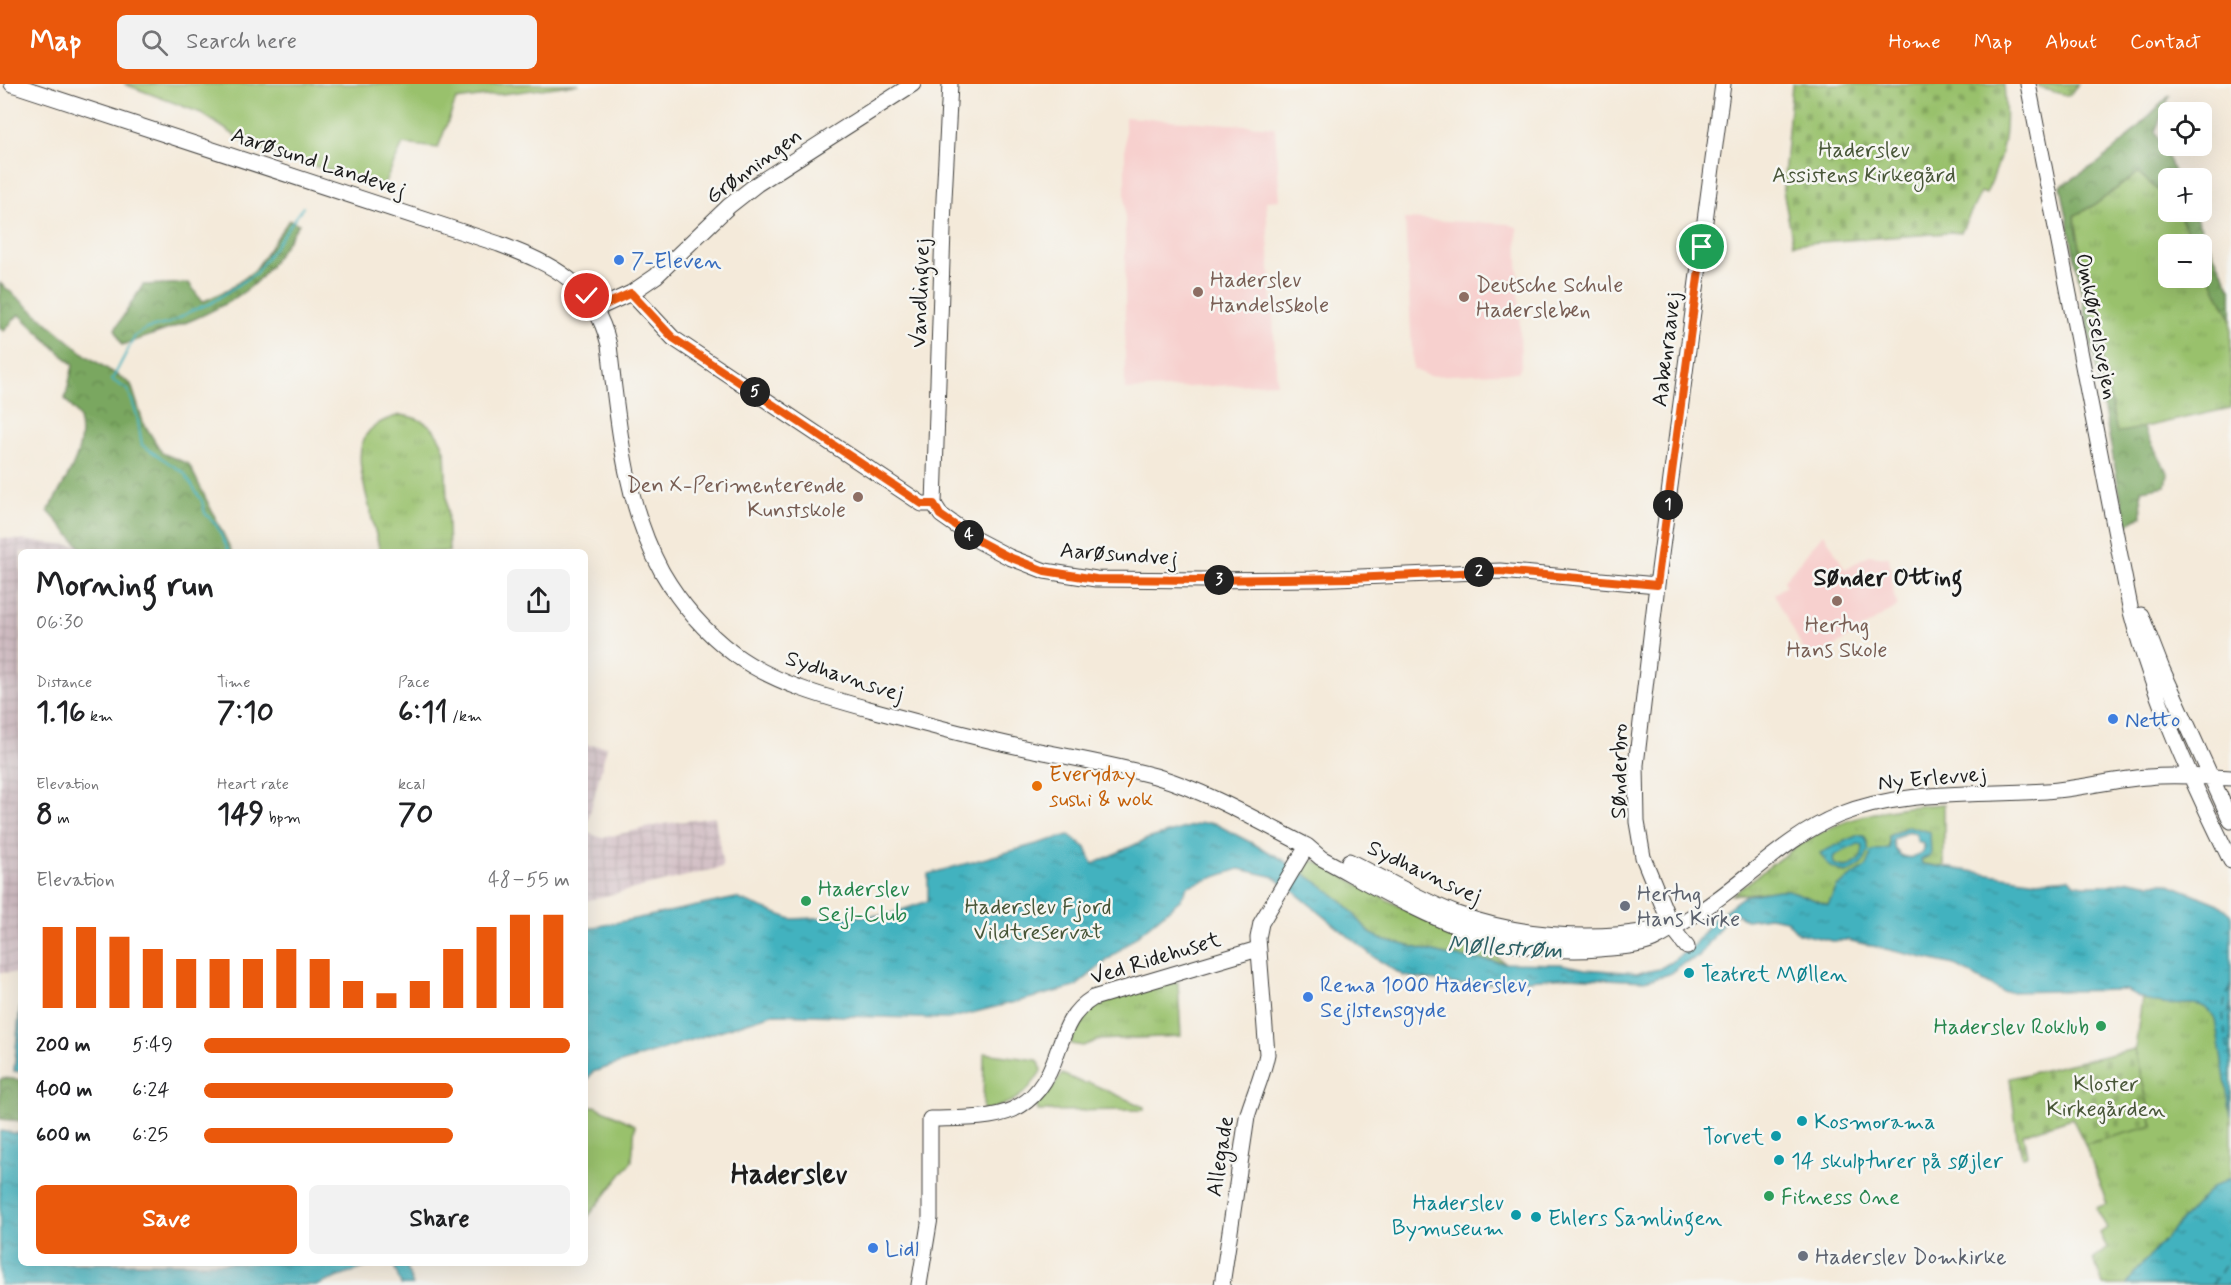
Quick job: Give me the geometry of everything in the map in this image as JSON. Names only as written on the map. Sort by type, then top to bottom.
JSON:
[{"type":"street","name":"Aarøsund Landevej","points":[[12,84],[537,258],[574,282],[596,309]]},
{"type":"street","name":"Grønningen","points":[[596,309],[631,293],[657,276],[729,206],[757,184],[913,84]]},
{"type":"street","name":"Vandlingvej","points":[[934,504],[950,84]]},
{"type":"street","name":"Aabenraavej","points":[[1657,585],[1723,84]]},
{"type":"street","name":"Omkørselsvejen","points":[[2028,84],[2132,612],[2142,652],[2189,776],[2231,861]]},
{"type":"street","name":"Aarøsundvej","points":[[631,293],[673,338],[922,504],[934,504],[940,515],[975,539],[1009,557],[1045,571],[1096,579],[1203,580],[1333,578],[1500,571],[1657,585]]},
{"type":"street","name":"Sydhavnsvej","points":[[596,309],[609,345],[625,468],[645,536],[663,572],[700,624],[735,654],[756,668],[789,683],[846,703],[945,730],[1133,770],[1178,783],[1303,853],[1321,858],[1425,914],[1464,931],[1512,944],[1544,949],[1584,950],[1623,947],[1655,939],[1672,928]]},
{"type":"street","name":"Omkørselsvejen","points":[[2125,576],[2162,669],[2231,821]]},
{"type":"street","name":"Sønderbro","points":[[1657,585],[1639,729],[1637,822],[1643,857],[1672,928],[1687,947]]},
{"type":"street","points":[[2158,696],[2168,706],[2198,769],[2211,777]]},
{"type":"street","points":[[2189,776],[2203,786],[2210,795],[2231,837]]},
{"type":"street","name":"Ny Erlevvej","points":[[1672,928],[1704,909],[1803,833],[1839,815],[1868,806],[1900,799],[2049,791],[2148,777],[2231,778]]},
{"type":"street","name":"Allegade","points":[[1222,1285],[1247,1117],[1264,1070],[1267,1054],[1258,949],[1261,923],[1303,853]]},
{"type":"street","name":"Ved Ridehuset","points":[[930,1218],[930,1119],[989,1117],[1017,1108],[1036,1093],[1043,1084],[1052,1068],[1069,1020],[1082,1005],[1093,998],[1258,949]]},
{"type":"street","points":[[919,1285],[930,1218]]},
{"type":"street","points":[[928,1285],[934,1251],[930,1218]]},
{"type":"shaded area","name":"Haderslev Handelsskole","points":[[1125,117],[1275,127],[1280,200],[1266,201],[1277,383],[1125,390]]},
{"type":"shaded area","name":"Deutsche Schule Hadersleben","points":[[1405,219],[1508,224],[1517,227],[1521,366],[1518,372],[1428,376],[1413,369]]},
{"type":"shaded area","name":"Hertug Hans Skole","points":[[1824,533],[1845,569],[1869,555],[1889,557],[1894,596],[1898,606],[1810,662],[1774,594],[1786,586],[1784,580]]},
{"type":"shaded area","points":[[0,538],[79,546],[82,549],[18,549],[18,974],[0,972]]},
{"type":"shaded area","points":[[588,745],[607,746],[588,820]]},
{"type":"shaded area","points":[[715,817],[723,867],[588,900],[588,833],[602,838],[663,824]]},
{"type":"green space","points":[[124,84],[579,84],[456,100],[438,148],[403,144],[383,186],[248,144],[201,113]]},
{"type":"green space","name":"Haderslev Assistens Kirkegård","points":[[1792,84],[2004,84],[2006,114],[2001,153],[1986,194],[1981,192],[1961,232],[1793,244],[1783,190]]},
{"type":"green space","points":[[2038,84],[2078,84],[2069,96],[2039,88]]},
{"type":"green space","points":[[2158,107],[2158,125],[2155,132],[2158,138],[2158,156],[2166,156],[2172,168],[2158,168],[2158,190],[2138,173],[2096,204],[2074,216],[2117,432],[2143,427],[2168,474],[2166,486],[2141,490],[2142,516],[2126,525],[2061,186],[2098,163]]},
{"type":"green space","points":[[2138,173],[2158,190],[2158,222],[2182,222],[2189,234],[2158,234],[2158,288],[2212,288],[2212,281],[2231,319],[2231,408],[2117,433],[2074,216],[2096,204]]},
{"type":"green space","points":[[289,220],[299,224],[269,267],[244,291],[229,302],[194,319],[122,345],[115,329],[143,285],[189,283],[202,302],[228,290],[255,270]]},
{"type":"green space","points":[[2182,222],[2198,222],[2204,234],[2189,234]]},
{"type":"green space","points":[[2212,250],[2231,289],[2231,319],[2212,281]]},
{"type":"green space","points":[[0,283],[87,356],[131,384],[143,422],[162,453],[189,464],[231,549],[82,549],[48,511],[72,467],[80,443],[79,419],[65,399],[73,365],[19,314],[4,331],[0,328]]},
{"type":"green space","points":[[401,415],[417,419],[429,425],[438,435],[445,451],[449,549],[379,549],[360,457],[361,446],[366,436],[373,427]]},
{"type":"green space","points":[[1944,804],[1944,867],[1922,864],[1921,860],[1930,832],[1908,826],[1889,836],[1889,848],[1873,851],[1867,866],[1837,887],[1828,905],[1788,890],[1732,895],[1790,851],[1833,827],[1868,814],[1887,810]]},
{"type":"green space","points":[[1310,861],[1315,861],[1466,942],[1493,954],[1505,963],[1450,956],[1385,940],[1371,934],[1344,903],[1301,872]]},
{"type":"green space","points":[[1178,982],[1181,1036],[1098,1040],[1083,1046],[1070,1044],[1082,1019],[1101,1004]]},
{"type":"green space","points":[[2142,998],[2163,1004],[2201,1004],[2231,1017],[2231,1285],[2103,1285],[2094,1259],[2107,1248],[2100,1233],[2107,1228],[2096,1208],[2107,1204],[2085,1144],[2153,1126],[2135,1049]]},
{"type":"green space","name":"Kloster Kirkegården","points":[[2135,1049],[2153,1127],[2085,1144],[2072,1118],[2023,1134],[2027,1155],[2022,1156],[2017,1136],[2010,1078]]},
{"type":"green space","points":[[984,1053],[1037,1060],[1041,1071],[1030,1087],[1017,1098],[983,1111]]},
{"type":"green space","points":[[1062,1074],[1085,1084],[1088,1082],[1144,1107],[1144,1110],[1038,1111],[1036,1103],[1051,1090]]},
{"type":"green space","points":[[3,1078],[18,1080],[18,1121],[0,1119],[0,1080]]},
{"type":"green space","points":[[595,1106],[635,1125],[632,1161],[588,1217],[588,1110]]},
{"type":"water","points":[[1202,823],[1214,823],[1280,858],[1320,884],[1344,903],[1371,934],[1385,940],[1450,956],[1505,963],[1561,964],[1585,969],[1639,973],[1659,969],[1671,962],[1694,945],[1713,919],[1744,896],[1788,890],[1828,905],[1837,887],[1867,866],[1873,851],[1889,848],[1889,836],[1908,826],[1930,832],[1931,855],[1921,860],[1922,864],[2037,881],[2069,878],[2076,884],[2086,885],[2108,885],[2130,880],[2167,883],[2219,904],[2231,914],[2231,1116],[2215,1019],[2205,1007],[2199,1005],[2158,1003],[2126,990],[2003,992],[1954,965],[1847,940],[1832,941],[1798,933],[1786,920],[1769,917],[1746,920],[1737,914],[1726,919],[1699,957],[1657,978],[1644,981],[1569,977],[1460,985],[1404,976],[1375,958],[1292,890],[1271,876],[1239,869],[1188,886],[1180,900],[1075,987],[948,1019],[772,1014],[593,1072],[588,1078],[588,928],[736,898],[791,919],[887,915],[928,901],[928,874],[1069,835],[1086,848],[1093,864],[1147,839]],"holes":[[[1908,831],[1916,834],[1917,841],[1923,843],[1923,852],[1919,855],[1904,857],[1894,848],[1893,840]]]},
{"type":"water","points":[[1858,835],[1864,836],[1867,842],[1865,859],[1857,868],[1845,873],[1830,867],[1820,853]],"holes":[[[1858,844],[1863,846],[1861,857],[1854,864],[1845,867],[1834,864],[1833,858],[1838,854]]]},
{"type":"water","points":[[18,1028],[18,1072],[14,1071]]},
{"type":"water","points":[[0,1131],[18,1134],[18,1266],[369,1266],[318,1285],[0,1285]]},
{"type":"water","points":[[2231,1177],[2231,1285],[2127,1285],[2135,1272],[2212,1187]]},
{"type":"water","points":[[394,1266],[406,1266],[413,1285],[401,1285]]},
{"type":"waterway","points":[[228,549],[217,526],[205,513],[202,501],[184,473],[142,445],[137,415],[128,390],[112,380],[135,336],[146,329],[170,323],[211,303],[256,273],[303,207]]},
{"type":"waterway","points":[[1868,852],[1872,854]]},
{"type":"ferry route","points":[[2231,987],[2223,1013],[2231,1060]]},
{"type":"ferry route","points":[[2231,1004],[2229,1012],[2231,1024]]},
{"type":"ferry route","points":[[2212,1285],[2231,1254]]},
{"type":"place","name":"7-Eleven","points":[[619,260]]},
{"type":"place","name":"Haderslev Handelsskole","points":[[1198,292]]},
{"type":"place","name":"Deutsche Schule Hadersleben","points":[[1464,297]]},
{"type":"place","name":"Den X-Perimenterende Kunstskole","points":[[858,497]]},
{"type":"place","name":"Hertug Hans Skole","points":[[1837,601]]},
{"type":"place","name":"Netto","points":[[2113,719]]},
{"type":"place","name":"Everyday sushi & wok","points":[[1037,786]]},
{"type":"place","name":"Haderslev Sejl-Club","points":[[806,901]]},
{"type":"place","name":"Hertug Hans Kirke","points":[[1625,906]]},
{"type":"place","name":"Teatret Møllen","points":[[1689,973]]},
{"type":"place","name":"Rema 1000 Haderslev, Sejlstensgyde","points":[[1308,997]]},
{"type":"place","name":"Haderslev Roklub","points":[[2101,1026]]},
{"type":"place","name":"Kosmorama","points":[[1802,1121]]},
{"type":"place","name":"Torvet","points":[[1776,1136]]},
{"type":"place","name":"14 skulpturer på søjler","points":[[1779,1160]]},
{"type":"place","name":"Fitness One","points":[[1769,1196]]},
{"type":"place","name":"Haderslev Bymuseum","points":[[1516,1215]]},
{"type":"place","name":"Ehlers Samlingen","points":[[1536,1217]]},
{"type":"place","name":"Lidl","points":[[873,1248]]},
{"type":"place","name":"Haderslev Domkirke","points":[[1803,1256]]},
{"type":"district","name":"Sønder Otting","points":[[1888,577]]},
{"type":"district","name":"Haderslev","points":[[789,1173]]},
{"type":"route","points":[[587,296],[596,309],[631,293],[673,338],[922,504],[934,504],[940,515],[975,539],[1009,557],[1045,571],[1096,579],[1203,580],[1353,578],[1500,571],[1657,585],[1702,247]]},
{"type":"park label","name":"Haderslev Fjord Vildtreservat","points":[[1038,918]]},
{"type":"water label","name":"Møllestrøm","points":[[1505,947]]}]
